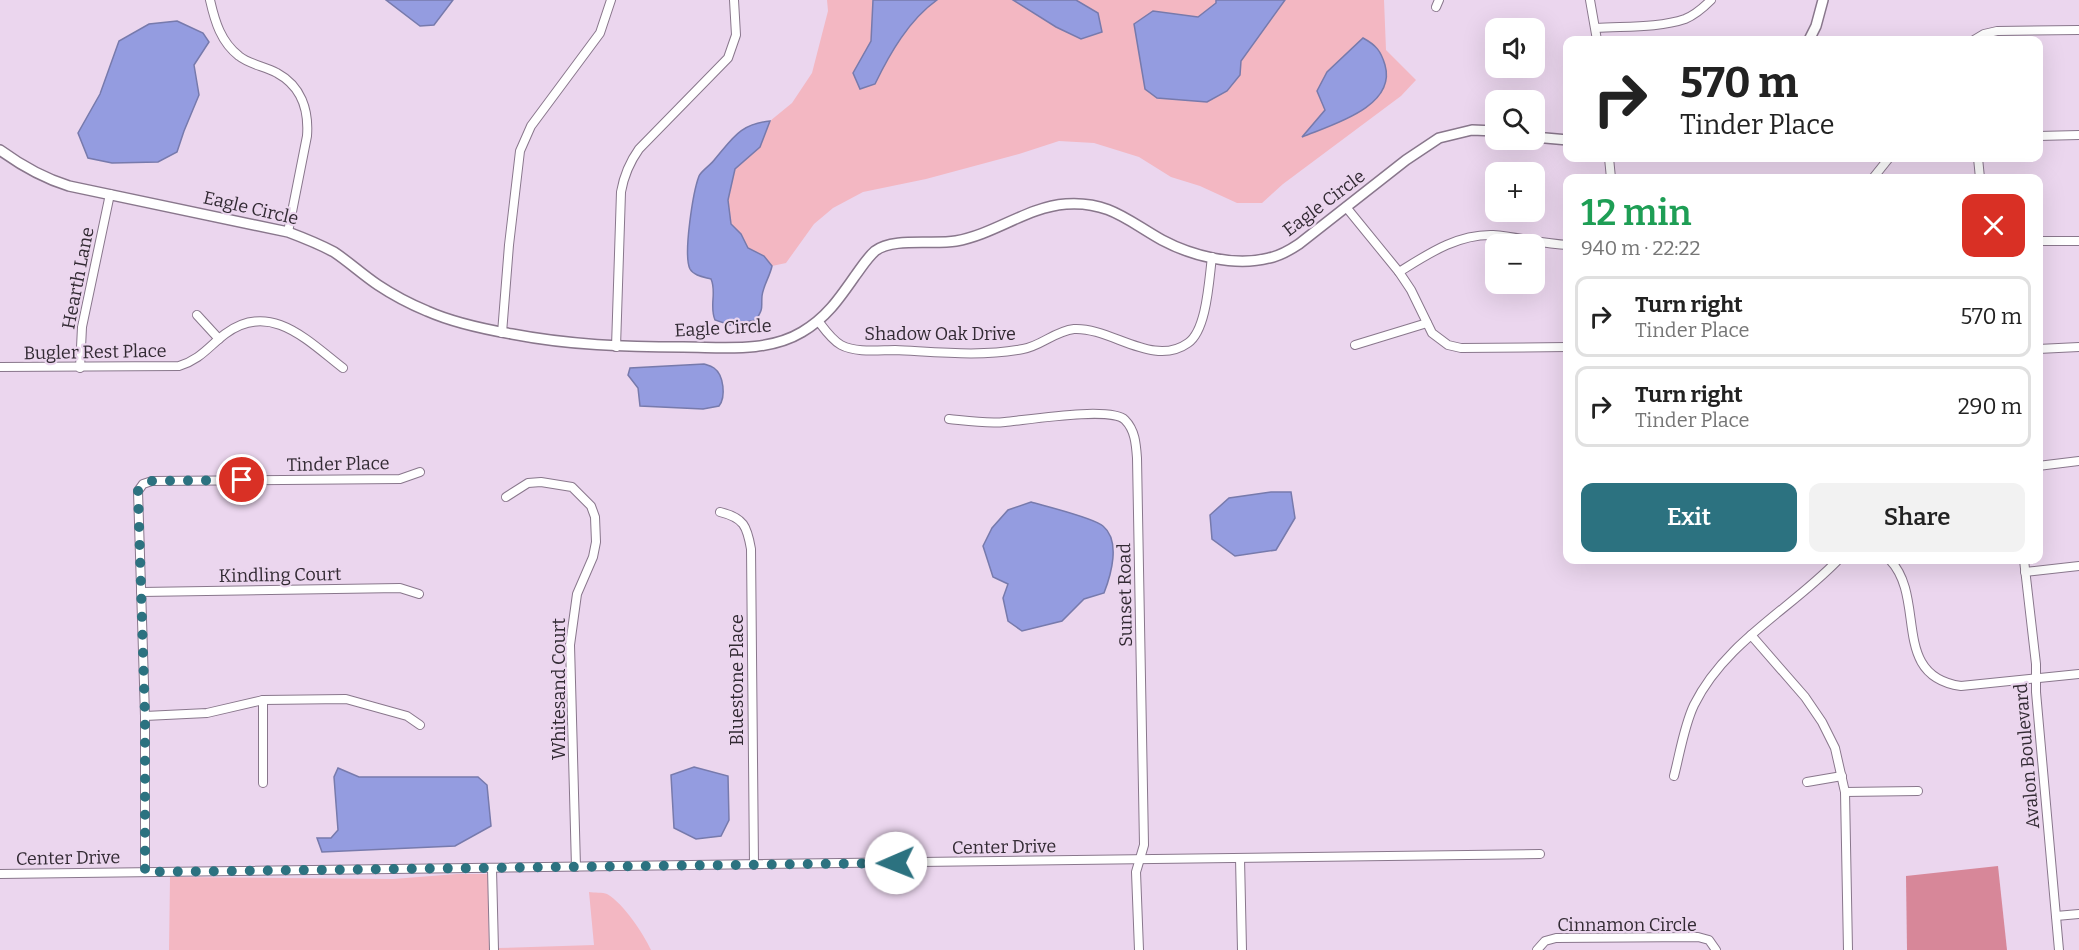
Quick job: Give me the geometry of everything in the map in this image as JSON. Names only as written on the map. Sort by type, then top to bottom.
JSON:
[{"type":"street","points":[[210,0],[215,22],[227,45],[241,58],[277,73],[289,82],[300,94],[305,107],[308,123],[307,136],[288,232]]},
{"type":"street","points":[[502,333],[520,151],[531,126],[600,33],[611,0]]},
{"type":"street","points":[[616,347],[621,192],[624,176],[629,162],[639,148],[728,58],[736,35],[734,0]]},
{"type":"street","points":[[1590,0],[1597,36]]},
{"type":"street","points":[[1596,28],[1669,23],[1686,19],[1711,0]]},
{"type":"street","points":[[1811,36],[1823,0]]},
{"type":"street","points":[[1981,36],[1997,31],[2079,30]]},
{"type":"street","name":"Eagle Circle","points":[[0,150],[29,170],[69,186],[288,232],[335,253],[380,286],[427,311],[477,328],[548,341],[616,347],[758,346],[783,341],[819,322],[864,263],[879,248],[900,242],[938,243],[974,237],[1050,206],[1069,204],[1101,207],[1131,219],[1160,239],[1175,246],[1212,257],[1258,260],[1285,253],[1406,160],[1439,138],[1472,130],[1485,131]]},
{"type":"street","points":[[2043,136],[2079,135]]},
{"type":"street","points":[[1545,137],[1563,139]]},
{"type":"street","points":[[1876,174],[1886,162]]},
{"type":"street","name":"Hearth Lane","points":[[80,368],[82,327],[110,195]]},
{"type":"street","points":[[1346,207],[1399,272],[1411,290],[1427,323],[1439,339],[1448,345],[1461,348],[1563,347]]},
{"type":"street","points":[[1399,272],[1439,247],[1476,236],[1493,235],[1563,244]]},
{"type":"street","points":[[2043,242],[2079,241]]},
{"type":"street","name":"Shadow Oak Drive","points":[[819,322],[842,346],[859,349],[1005,352],[1026,348],[1074,329],[1114,337],[1146,349],[1176,350],[1189,343],[1197,334],[1202,319],[1212,257]]},
{"type":"street","points":[[197,315],[219,339]]},
{"type":"street","name":"Bugler Rest Place","points":[[0,367],[179,366],[193,361],[236,327],[261,321],[276,323],[292,329],[343,368]]},
{"type":"street","points":[[1355,345],[1427,323]]},
{"type":"street","points":[[2043,349],[2079,348]]},
{"type":"street","name":"Sunset Road","points":[[950,419],[1004,423],[1092,413],[1113,414],[1124,418],[1134,434],[1137,458],[1144,845],[1136,872],[1139,950]]},
{"type":"street","points":[[2043,465],[2079,461]]},
{"type":"street","name":"Tinder Place","points":[[145,872],[145,716],[138,491],[143,484],[152,481],[400,478],[420,472]]},
{"type":"street","name":"Whitesand Court","points":[[506,497],[528,483],[541,482],[572,487],[591,506],[595,517],[596,542],[593,557],[577,594],[570,645],[576,867]]},
{"type":"street","name":"Bluestone Place","points":[[720,512],[731,514],[742,520],[749,533],[752,549],[754,865]]},
{"type":"street","points":[[1674,776],[1693,708],[1712,674],[1751,635],[1833,564]]},
{"type":"street","points":[[1893,564],[1903,579],[1907,591],[1918,658],[1935,678],[1946,684],[1960,686],[2079,674]]},
{"type":"street","name":"Avalon Boulevard","points":[[2024,564],[2036,664],[2035,679],[2059,950]]},
{"type":"street","points":[[2025,572],[2079,566]]},
{"type":"street","name":"Kindling Court","points":[[141,592],[400,588],[419,594]]},
{"type":"street","points":[[1751,635],[1805,697],[1822,722],[1835,748],[1845,792],[1848,950]]},
{"type":"street","points":[[145,716],[207,713],[262,699],[346,699],[407,716],[420,725]]},
{"type":"street","points":[[262,699],[263,783]]},
{"type":"street","points":[[1807,782],[1842,776]]},
{"type":"street","points":[[1845,792],[1918,791]]},
{"type":"street","name":"Center Drive","points":[[0,874],[1540,854]]},
{"type":"street","points":[[1240,858],[1242,950]]},
{"type":"street","points":[[492,869],[494,950]]},
{"type":"street","points":[[2056,916],[2079,914]]},
{"type":"street","name":"Cinnamon Circle","points":[[1537,950],[1545,941],[1556,938],[1686,937],[1709,940],[1716,950]]},
{"type":"shaded area","points":[[827,0],[1384,0],[1386,50],[1416,80],[1401,96],[1283,184],[1262,203],[1237,203],[1200,186],[1171,177],[1139,157],[1094,143],[1059,141],[926,179],[863,192],[833,208],[814,224],[786,263],[772,266],[764,256],[748,248],[741,234],[731,224],[728,200],[735,169],[760,147],[770,121],[792,103],[812,73],[828,11]]},
{"type":"shaded area","points":[[1998,866],[2007,950],[1907,950],[1906,876]]},
{"type":"shaded area","points":[[488,874],[489,950],[169,950],[170,877],[393,879]]},
{"type":"shaded area","points":[[589,892],[607,894],[620,905],[638,927],[651,950],[498,950],[498,948],[594,945]]},
{"type":"water","points":[[386,0],[453,0],[434,25],[420,26]]},
{"type":"water","points":[[873,0],[937,0],[909,27],[875,84],[860,89],[853,73],[871,41]]},
{"type":"water","points":[[1013,0],[1076,0],[1098,13],[1102,32],[1081,39],[1056,27]]},
{"type":"water","points":[[1216,0],[1285,0],[1241,61],[1240,75],[1227,91],[1207,102],[1157,98],[1145,89],[1134,24],[1153,11],[1198,17],[1216,3]]},
{"type":"water","points":[[177,21],[203,33],[209,42],[194,65],[199,95],[177,152],[158,162],[112,163],[88,158],[78,133],[100,94],[119,41],[149,24]]},
{"type":"water","points":[[1363,38],[1380,52],[1385,65],[1386,80],[1381,92],[1372,103],[1359,112],[1302,137],[1325,110],[1317,91],[1327,72]]},
{"type":"water","points":[[770,121],[760,147],[735,169],[728,200],[731,224],[741,234],[748,248],[764,256],[772,266],[763,292],[761,310],[756,320],[730,325],[715,320],[711,279],[697,275],[690,269],[688,262],[688,238],[694,195],[700,174],[738,133],[751,125]]},
{"type":"water","points":[[704,364],[714,368],[722,381],[723,397],[719,406],[703,409],[640,406],[638,388],[628,375],[630,368]]},
{"type":"water","points":[[1271,492],[1291,492],[1295,518],[1276,550],[1235,556],[1212,539],[1210,515],[1229,498]]},
{"type":"water","points":[[1031,502],[1080,516],[1103,526],[1112,540],[1113,558],[1104,593],[1084,599],[1062,621],[1022,631],[1008,621],[1003,598],[1008,584],[993,577],[983,546],[992,528],[1008,510]]},
{"type":"water","points":[[694,767],[728,776],[729,820],[721,836],[696,839],[674,828],[671,775]]},
{"type":"water","points":[[338,768],[359,777],[478,777],[487,785],[491,826],[455,846],[322,852],[317,838],[331,838],[338,830],[334,777]]},
{"type":"route","points":[[242,480],[152,481],[143,484],[138,491],[145,716],[145,872],[896,863]]}]
